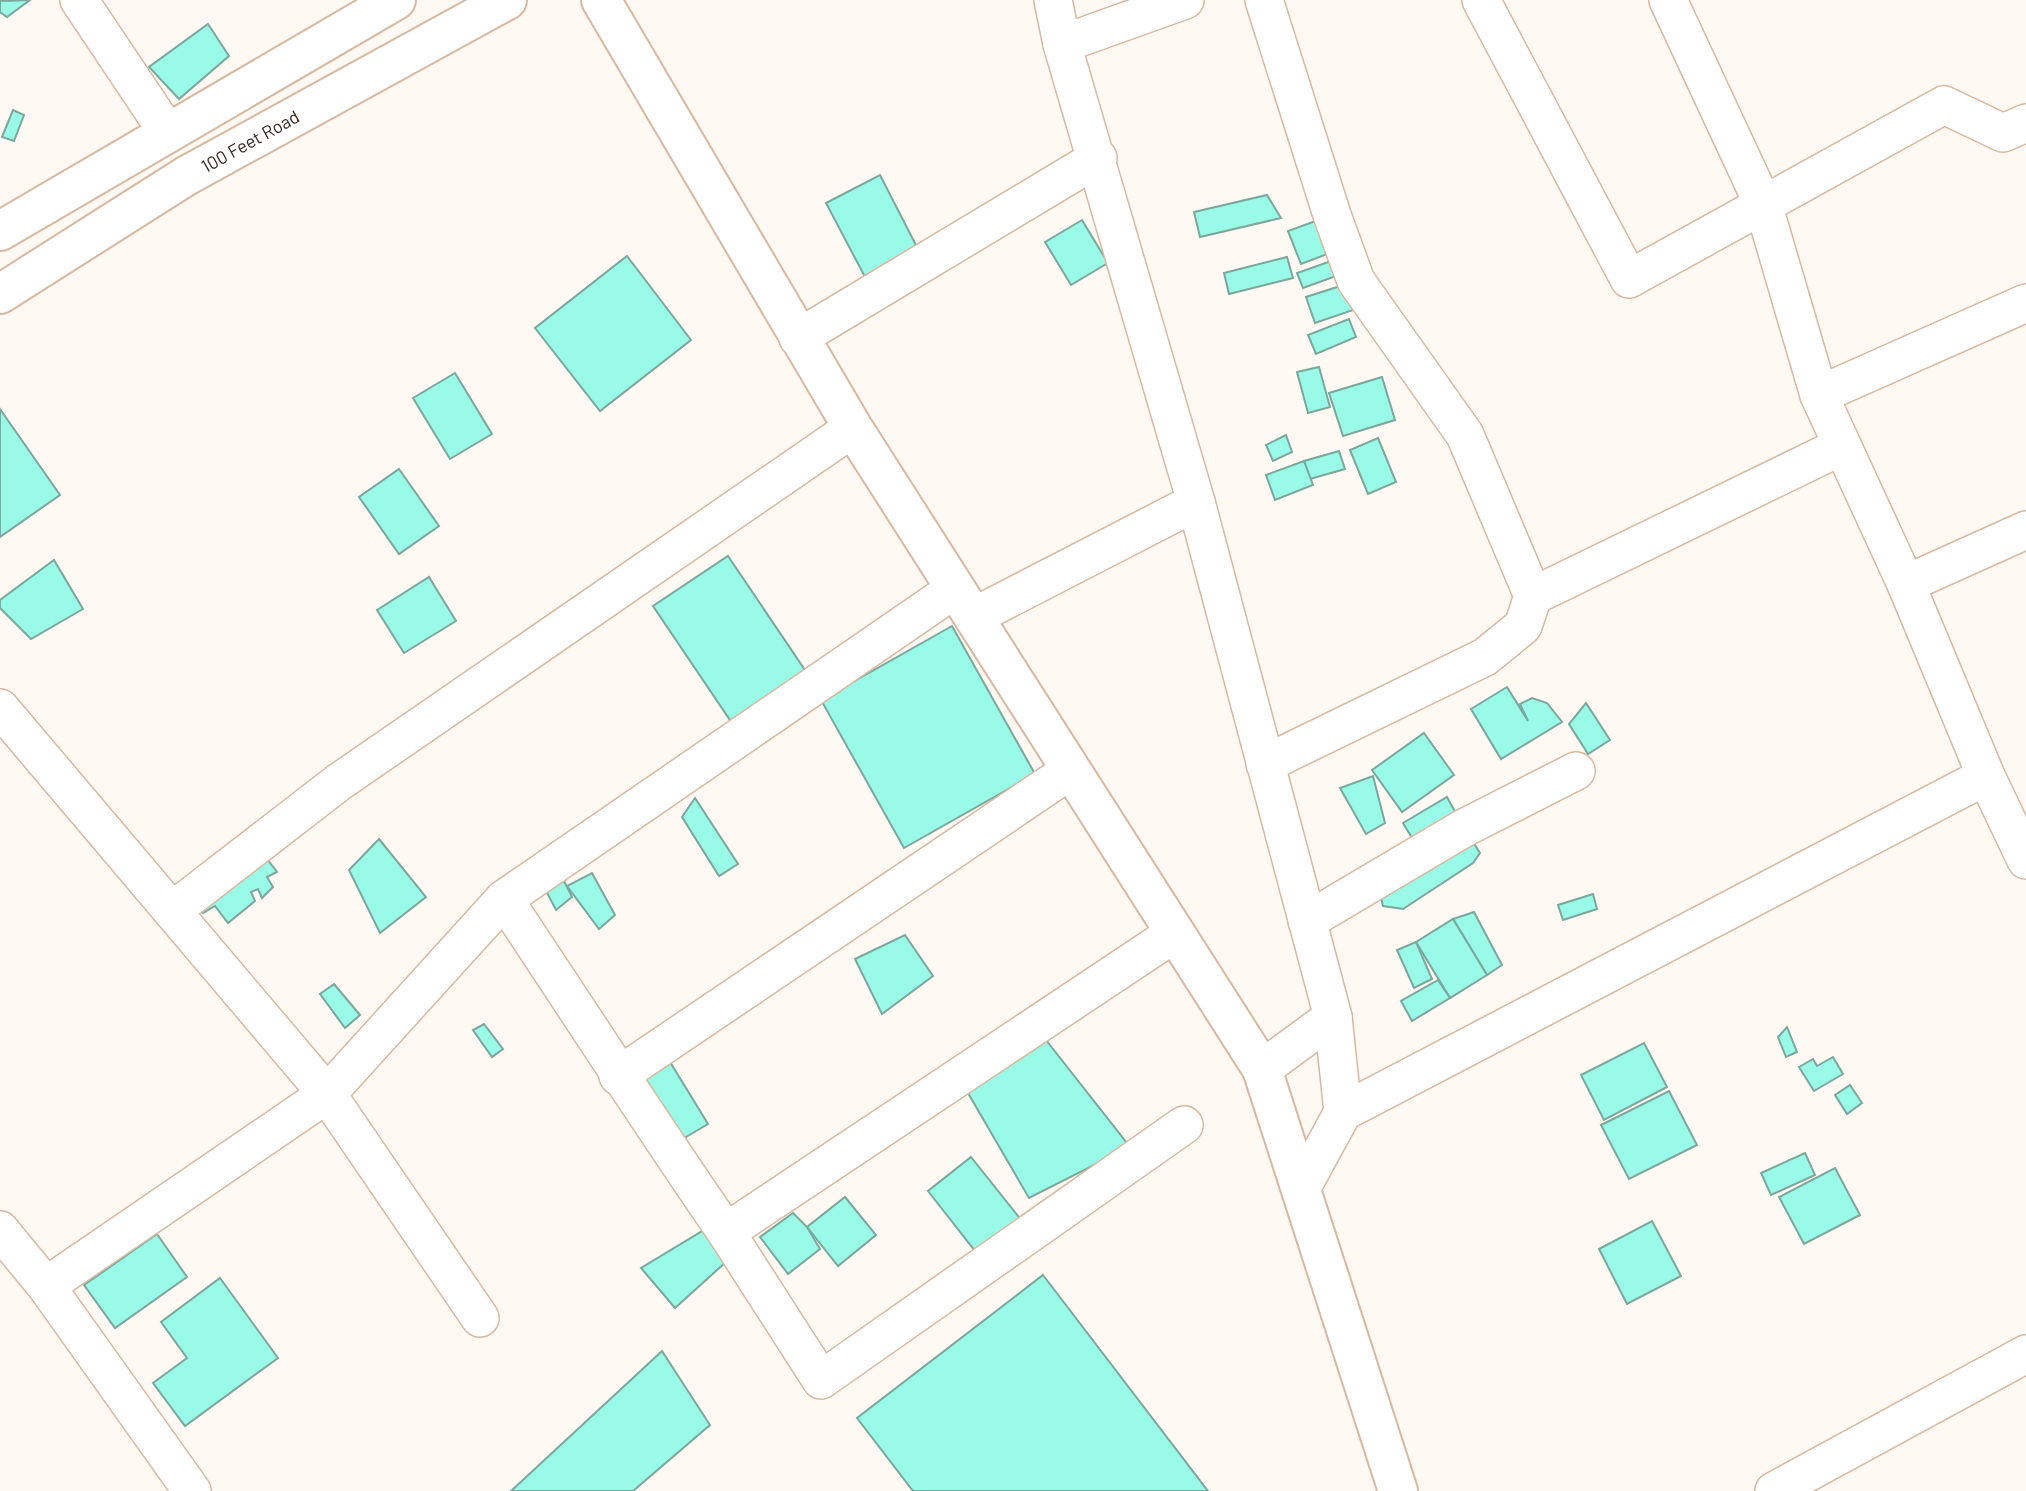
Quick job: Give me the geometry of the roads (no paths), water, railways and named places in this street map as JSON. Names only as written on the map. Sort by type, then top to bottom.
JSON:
[{"type":"street","points":[[79,0],[168,132]]},
{"type":"street","points":[[0,231],[396,0]]},
{"type":"street","name":"100 Feet Road","points":[[0,293],[186,176],[507,0]]},
{"type":"street","points":[[601,0],[853,428],[1262,1069],[1398,1491]]},
{"type":"street","points":[[1053,0],[1062,44],[1098,158],[1196,502],[1333,1017],[1343,1112]]},
{"type":"street","points":[[1062,44],[1185,0]]},
{"type":"street","points":[[1264,0],[1332,215],[1356,281],[1465,435],[1533,596],[1523,626],[1485,657],[1265,764]]},
{"type":"street","points":[[1481,0],[1629,279],[1944,105],[2003,134],[2026,123]]},
{"type":"street","points":[[1668,0],[1763,204],[1819,395],[1906,584],[1986,776],[2026,860]]},
{"type":"street","points":[[798,338],[1098,158]]},
{"type":"street","points":[[1819,395],[2026,303]]},
{"type":"street","points":[[172,911],[339,782],[853,428]]},
{"type":"street","points":[[1533,596],[1842,446]]},
{"type":"street","points":[[46,1286],[327,1094],[504,899],[964,603],[1196,502]]},
{"type":"street","points":[[1906,584],[2026,530]]},
{"type":"street","points":[[0,708],[327,1094],[480,1318]]},
{"type":"street","points":[[618,1076],[1071,770]]},
{"type":"street","points":[[1307,921],[1464,828],[1576,771]]},
{"type":"street","points":[[1301,1189],[1343,1112],[1986,776]]},
{"type":"street","points":[[504,899],[598,1040],[618,1076],[726,1232],[821,1380],[1184,1125]]},
{"type":"street","points":[[726,1232],[1175,933]]},
{"type":"street","points":[[1262,1069],[1333,1017]]},
{"type":"street","points":[[0,1230],[46,1286],[192,1491]]},
{"type":"street","points":[[1774,1491],[2026,1354]]}]
